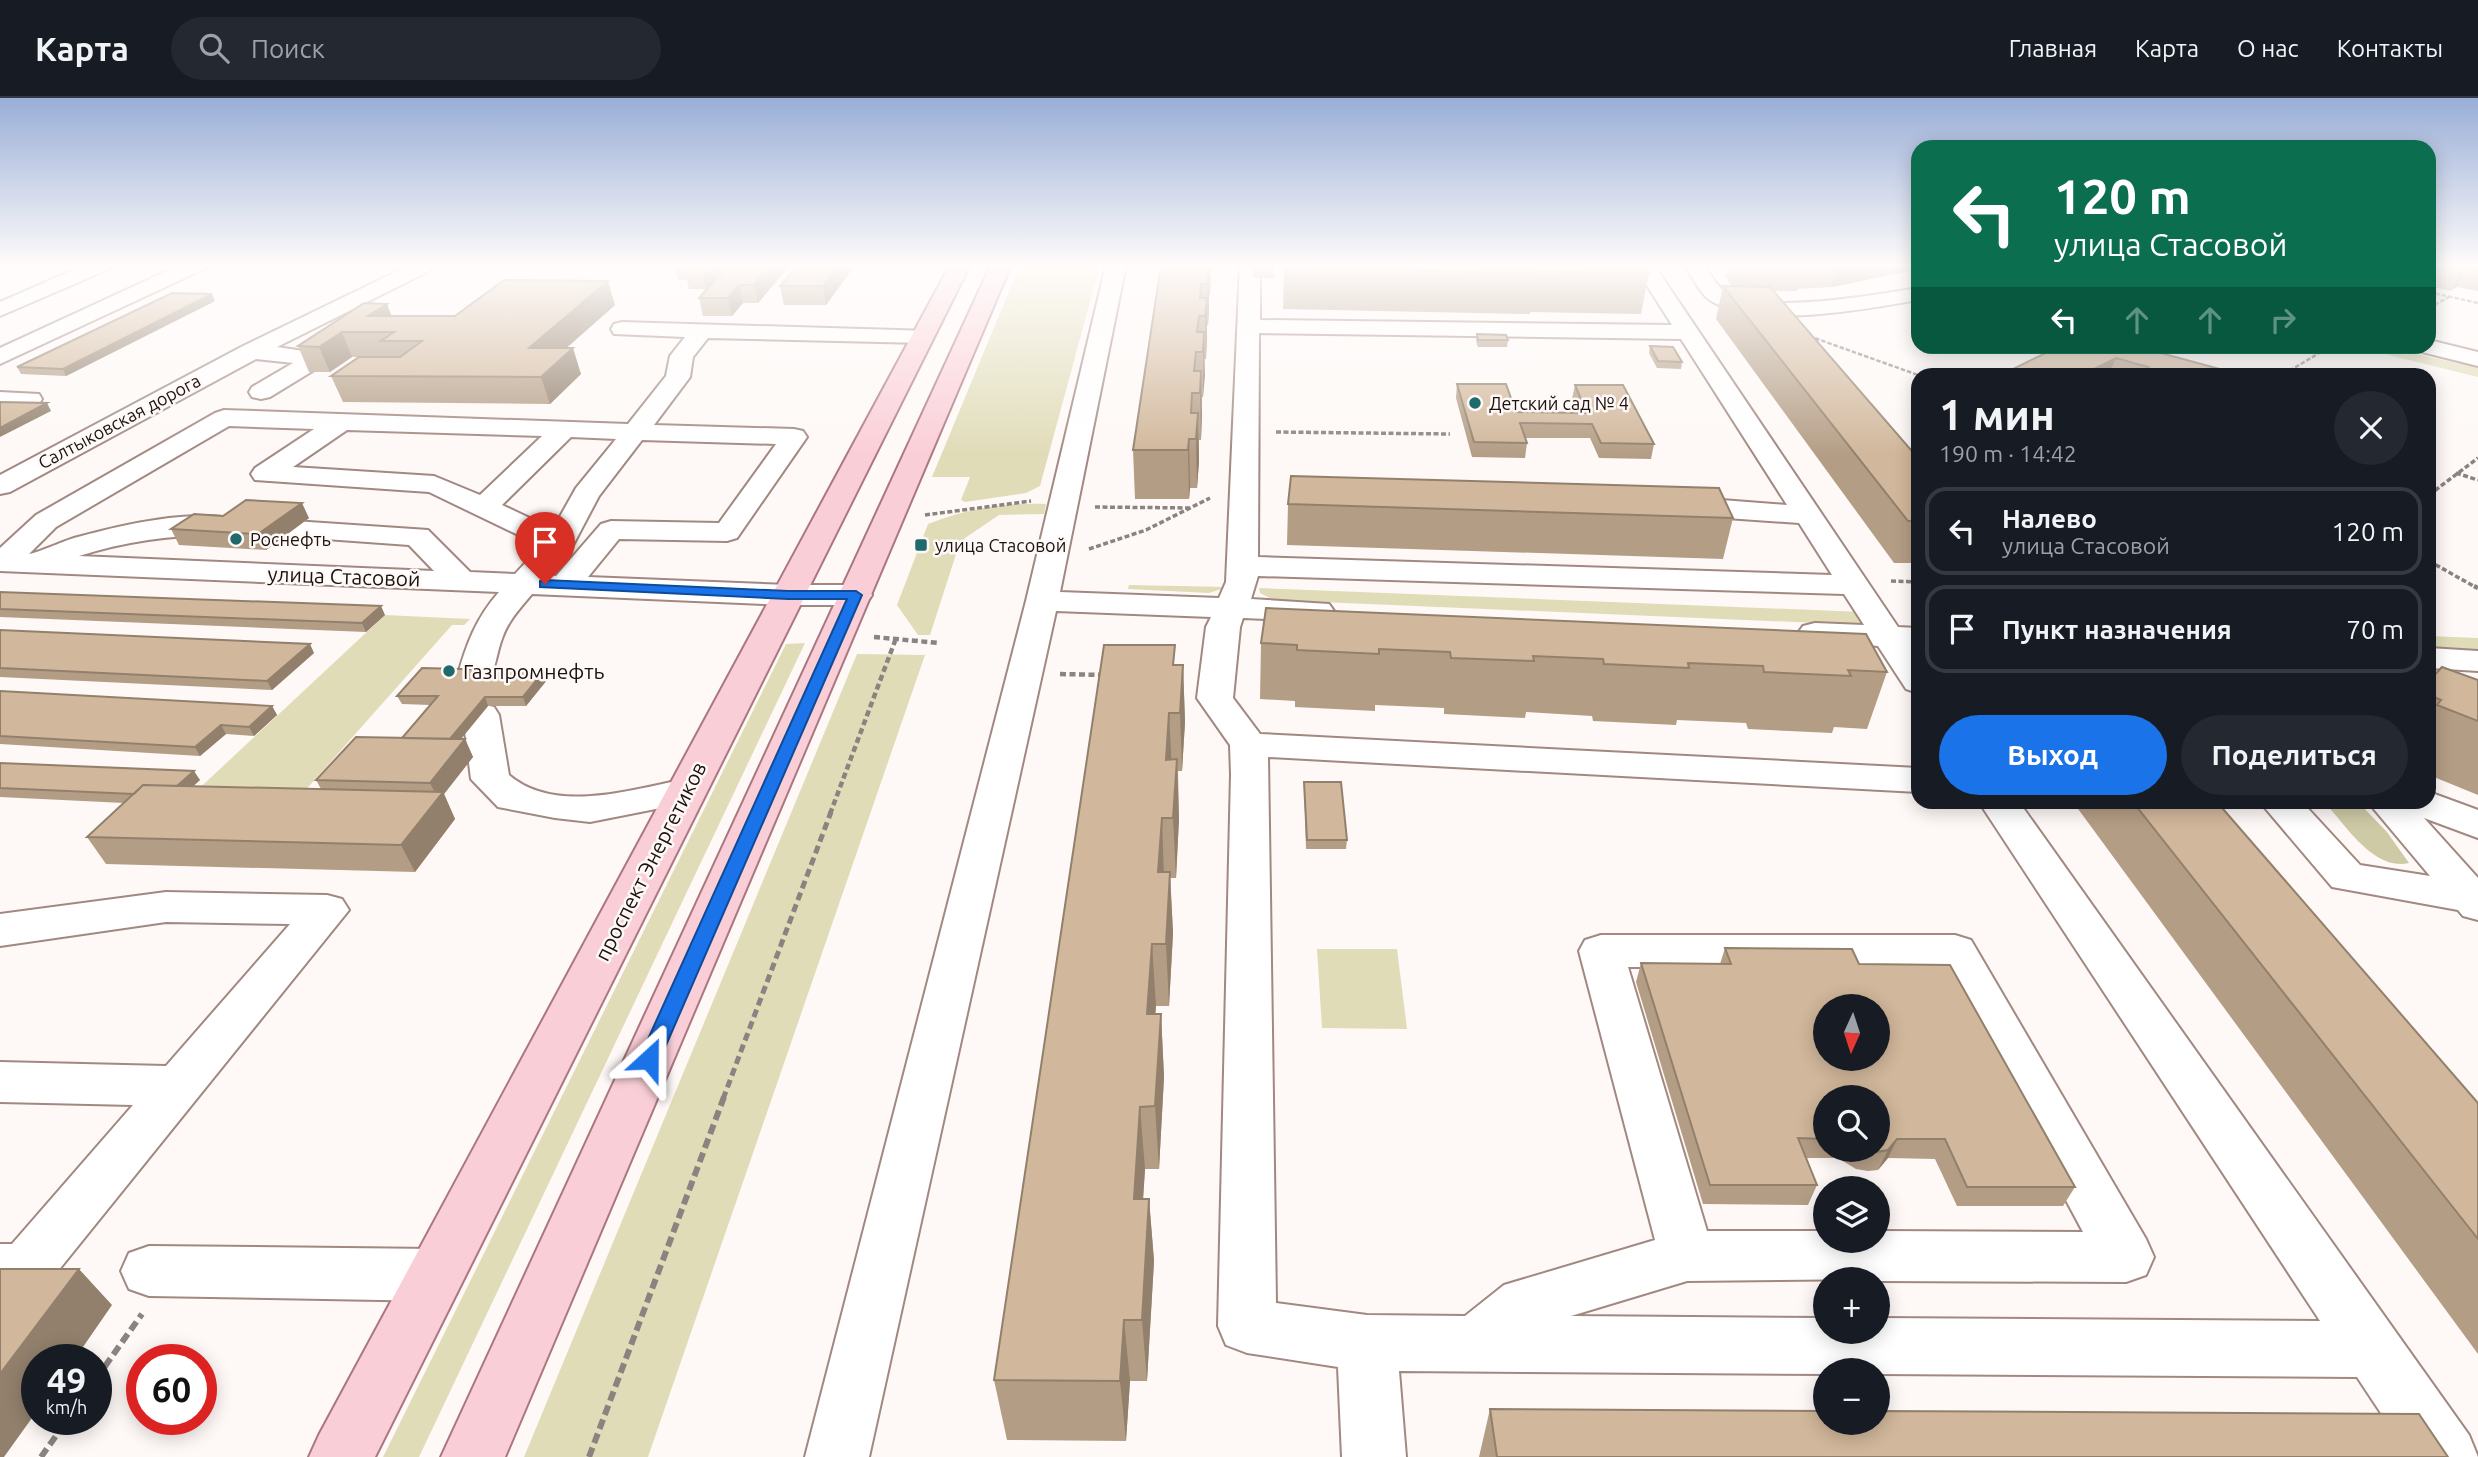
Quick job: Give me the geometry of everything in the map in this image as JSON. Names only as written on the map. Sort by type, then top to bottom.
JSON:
[{"type":"main road","name":"проспект Энергетиков","points":[[341,1457],[927,328]]},
{"type":"main road","points":[[473,1457],[973,328]]},
{"type":"street","points":[[0,357],[61,328]]},
{"type":"street","name":"Салтыковская дорога","points":[[0,485],[297,328]]},
{"type":"street","points":[[837,1457],[1042,601],[1102,328]]},
{"type":"street","points":[[1247,328],[1245,479],[1237,587],[1223,627],[1215,698],[1249,745],[1247,1326],[1367,1343],[2373,1349]]},
{"type":"street","points":[[1425,328],[1688,332]]},
{"type":"street","points":[[1686,328],[1856,585],[1903,637],[1911,661]]},
{"type":"street","points":[[622,329],[923,336]]},
{"type":"street","points":[[474,678],[486,636],[499,612],[560,543],[586,494],[678,377],[682,356],[702,331]]},
{"type":"street","points":[[2436,345],[2474,342]]},
{"type":"street","points":[[2436,345],[2478,359]]},
{"type":"street","points":[[251,351],[316,359],[261,392]]},
{"type":"street","points":[[0,399],[30,399]]},
{"type":"street","points":[[10,562],[46,521],[223,418],[794,437],[727,533],[611,530],[565,584]]},
{"type":"street","points":[[341,422],[265,474],[434,484],[560,543]]},
{"type":"street","points":[[482,508],[565,429]]},
{"type":"street","points":[[1683,506],[1809,515]]},
{"type":"street","points":[[10,562],[97,539],[183,525],[239,526]]},
{"type":"street","points":[[294,530],[417,536],[460,580]]},
{"type":"street","name":"улица Стасовой","points":[[10,562],[788,595],[856,595]]},
{"type":"street","points":[[1042,601],[1237,587],[1856,585]]},
{"type":"street","points":[[1237,587],[1343,612]]},
{"type":"street","points":[[1789,632],[1903,637]]},
{"type":"street","points":[[2436,658],[2478,661]]},
{"type":"street","points":[[481,715],[490,779],[512,798],[590,809],[687,791]]},
{"type":"street","points":[[1249,745],[1911,780]]},
{"type":"street","points":[[2436,808],[2478,825]]},
{"type":"street","points":[[2005,809],[2447,1457]]},
{"type":"street","points":[[2286,809],[2347,877],[2475,902]]},
{"type":"street","points":[[2394,809],[2475,902]]},
{"type":"street","points":[[0,930],[166,907],[327,910],[25,1269],[0,1269]]},
{"type":"street","points":[[1475,1344],[1524,1304],[1687,1256],[2126,1257],[1955,951],[1601,950],[1687,1256]]},
{"type":"street","points":[[0,1082],[179,1086]]},
{"type":"street","points":[[161,1271],[436,1275]]},
{"type":"street","points":[[1367,1343],[1374,1457]]},
{"type":"path","points":[[1798,332],[1911,372]]},
{"type":"path","points":[[2294,368],[2318,354]]},
{"type":"path","points":[[1245,432],[1450,434]]},
{"type":"path","points":[[2436,489],[2455,472],[2478,458]]},
{"type":"path","points":[[2455,472],[2478,480]]},
{"type":"path","points":[[1083,551],[1146,530],[1245,479]]},
{"type":"path","points":[[924,515],[1039,501]]},
{"type":"path","points":[[1091,507],[1192,508]]},
{"type":"path","points":[[2436,565],[2478,588]]},
{"type":"path","points":[[874,637],[939,643]]},
{"type":"path","points":[[589,1457],[895,641]]},
{"type":"path","points":[[1059,674],[1112,675]]},
{"type":"path","points":[[112,1352],[161,1271]]},
{"type":"path","points":[[41,1457],[57,1435]]},
{"type":"shaded area","points":[[994,328],[1083,328],[1040,486],[1026,493],[965,502],[961,500],[970,477],[932,477]]},
{"type":"shaded area","points":[[2384,354],[2416,354],[2461,364],[2467,361],[2478,364],[2478,377]]},
{"type":"shaded area","points":[[1046,504],[1044,514],[999,515],[965,538],[957,551],[930,635],[918,635],[897,605],[928,524],[956,514],[986,508]]},
{"type":"shaded area","points":[[1129,585],[1228,587],[1209,593],[1128,589]]},
{"type":"shaded area","points":[[1259,588],[1863,612],[1865,625],[1274,600],[1260,593]]},
{"type":"shaded area","points":[[385,615],[470,619],[464,625],[452,625],[287,811],[176,810]]},
{"type":"shaded area","points":[[2436,636],[2478,638],[2478,650],[2436,648]]},
{"type":"shaded area","points":[[805,643],[419,1457],[383,1457],[786,644]]},
{"type":"shaded area","points":[[857,654],[925,655],[648,1457],[524,1457]]},
{"type":"shaded area","points":[[2330,809],[2365,809],[2387,832],[2409,863],[2396,864],[2384,860],[2351,834]]},
{"type":"shaded area","points":[[1317,949],[1397,949],[1407,1029],[1322,1028]]},
{"type":"building","points":[[98,328],[144,328],[63,369],[17,367]]},
{"type":"building","points":[[325,328],[552,328],[529,348],[573,348],[541,377],[331,376],[359,357],[400,357],[422,341],[381,341],[394,332],[342,332],[319,347],[298,346]]},
{"type":"building","points":[[1151,328],[1197,328],[1197,332],[1204,332],[1203,352],[1196,352],[1194,371],[1201,371],[1200,393],[1192,393],[1191,413],[1198,413],[1196,439],[1189,439],[1188,450],[1133,450]]},
{"type":"building","points":[[1756,328],[1806,328],[1911,450],[1911,521],[1908,521]]},
{"type":"building","points":[[1477,334],[1506,335],[1508,340],[1478,340]]},
{"type":"building","points":[[1650,346],[1673,347],[1682,362],[1658,361]]},
{"type":"building","points":[[2044,354],[2164,354],[2216,368],[2146,368],[2148,367],[2116,358],[2096,368],[2015,368]]},
{"type":"building","points":[[1457,384],[1506,384],[1516,412],[1587,413],[1575,385],[1623,385],[1654,444],[1601,443],[1592,424],[1520,423],[1527,443],[1474,442]]},
{"type":"building","points":[[0,402],[47,403],[0,428]]},
{"type":"building","points":[[1291,476],[1719,488],[1733,518],[1288,504]]},
{"type":"building","points":[[246,500],[302,503],[258,534],[171,529],[194,514],[223,516]]},
{"type":"building","points":[[0,592],[381,606],[362,623],[0,609]]},
{"type":"building","points":[[1266,608],[1866,634],[1887,672],[1848,670],[1851,676],[1764,672],[1763,666],[1688,663],[1689,668],[1604,664],[1603,659],[1533,656],[1534,661],[1451,658],[1450,652],[1379,649],[1379,654],[1297,650],[1297,645],[1261,643]]},
{"type":"building","points":[[0,630],[310,644],[267,681],[0,668]]},
{"type":"building","points":[[1104,645],[1175,645],[1173,665],[1183,665],[1180,713],[1169,713],[1166,760],[1177,759],[1173,818],[1162,818],[1158,872],[1170,872],[1166,944],[1152,944],[1147,1014],[1161,1014],[1155,1106],[1140,1107],[1134,1199],[1149,1199],[1142,1320],[1124,1320],[1120,1381],[994,1380]]},
{"type":"building","points":[[2442,667],[2478,680],[2478,721],[2437,705],[2441,700],[2436,698],[2436,673]]},
{"type":"building","points":[[422,668],[544,671],[523,697],[485,697],[450,739],[402,738],[438,696],[397,696]]},
{"type":"building","points":[[0,691],[272,706],[249,727],[221,725],[195,747],[0,736]]},
{"type":"building","points":[[356,737],[465,739],[430,783],[316,780]]},
{"type":"building","points":[[0,763],[194,771],[177,786],[143,785],[134,794],[0,788]]},
{"type":"building","points":[[1304,782],[1341,782],[1347,840],[1307,840]]},
{"type":"building","points":[[143,785],[443,792],[401,845],[87,837]]},
{"type":"building","points":[[2139,809],[2223,809],[2478,1103],[2478,1239]]},
{"type":"building","points":[[1725,948],[1852,949],[1859,964],[1950,965],[2075,1187],[1967,1187],[1945,1139],[1897,1139],[1890,1148],[1890,1085],[1813,1085],[1813,1139],[1798,1138],[1813,1176],[1813,1185],[1710,1185],[1641,963],[1731,964]]},
{"type":"building","points":[[0,1269],[79,1269],[21,1344],[0,1374]]},
{"type":"building","points":[[1490,1409],[1813,1411],[1813,1435],[1890,1435],[1890,1411],[2419,1414],[2448,1457],[1497,1457]]},
{"type":"place","name":"Детский сад № 4","points":[[1475,403]]},
{"type":"place","name":"Роснефть","points":[[236,539]]},
{"type":"place","name":"улица Стасовой","points":[[921,545]]},
{"type":"place","name":"Газпромнефть","points":[[449,671]]},
{"type":"route","points":[[545,584],[788,595],[856,595],[649,1059]]}]
